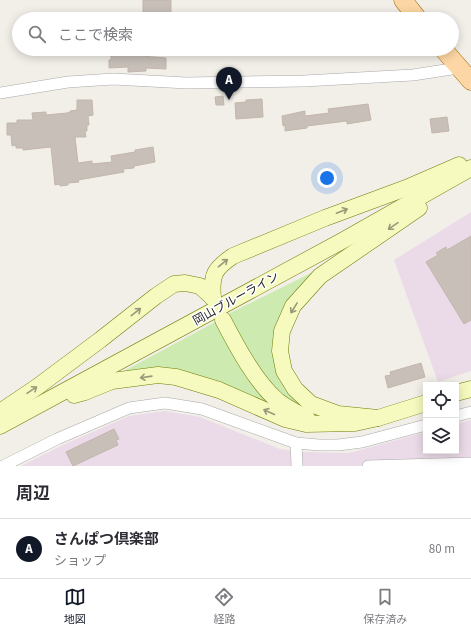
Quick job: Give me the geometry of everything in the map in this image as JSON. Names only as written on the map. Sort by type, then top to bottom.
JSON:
[{"type":"main road","points":[[403,0],[412,12]]},
{"type":"main road","points":[[449,56],[471,81]]},
{"type":"main road","points":[[0,412],[44,382],[156,296],[174,284],[185,283],[200,286],[213,298],[212,284],[214,272],[222,263],[233,256],[325,218],[406,188],[471,160]]},
{"type":"main road","name":"岡山ブルーライン","points":[[0,426],[336,245],[471,168]]},
{"type":"main road","points":[[378,418],[338,414],[311,404],[295,389],[284,371],[280,351],[282,331],[293,306],[320,276],[471,171]]},
{"type":"main road","points":[[224,320],[253,371],[263,385],[277,400],[307,418],[334,424]]},
{"type":"main road","points":[[45,402],[86,392],[112,381],[158,375],[176,377],[219,390],[285,419],[306,424],[355,423],[378,418],[423,404]]},
{"type":"main road","points":[[459,392],[471,389]]},
{"type":"street","points":[[0,93],[68,82],[113,79],[187,83],[304,81],[413,75],[458,68]]},
{"type":"street","points":[[3,466],[57,439],[129,408],[165,403],[202,409],[296,443],[338,445],[362,442],[423,426]]},
{"type":"street","points":[[459,415],[471,412]]},
{"type":"street","points":[[296,443],[297,466]]},
{"type":"street","points":[[368,466],[471,463]]},
{"type":"shaded area","points":[[471,212],[471,371],[438,382],[394,260]]},
{"type":"shaded area","points":[[165,411],[200,417],[280,449],[303,452],[349,453],[423,433],[423,454],[459,454],[459,423],[471,420],[471,466],[21,466],[63,445],[129,416]]},
{"type":"green space","points":[[317,270],[274,351],[308,407],[305,411],[284,398],[271,386],[251,356],[228,314]]},
{"type":"green space","points":[[217,321],[271,406],[126,374],[124,371]]},
{"type":"building","points":[[143,0],[171,0],[171,12],[143,12]]},
{"type":"building","points":[[111,56],[166,58],[166,69],[146,68],[146,71],[128,72],[128,67],[109,68],[109,60],[111,60]]},
{"type":"building","points":[[223,96],[224,105],[216,105],[215,97]]},
{"type":"building","points":[[262,99],[263,117],[236,119],[235,103],[246,102],[246,100]]},
{"type":"building","points":[[77,100],[92,100],[93,115],[88,116],[89,125],[87,125],[87,131],[85,131],[86,137],[75,137],[78,163],[92,161],[92,164],[112,162],[111,156],[153,147],[155,162],[134,166],[134,168],[123,169],[124,172],[78,180],[79,182],[68,183],[68,185],[55,185],[51,147],[23,150],[23,148],[16,148],[16,145],[12,146],[11,135],[7,135],[7,123],[17,123],[17,120],[33,120],[32,113],[46,112],[46,115],[67,113],[77,110]]},
{"type":"building","points":[[368,104],[371,120],[347,124],[347,121],[307,126],[307,128],[285,131],[285,125],[283,126],[282,116],[305,111],[305,116],[329,113],[328,109]]},
{"type":"building","points":[[447,117],[449,131],[432,133],[430,119]]},
{"type":"building","points":[[471,236],[471,320],[464,324],[426,262],[438,255],[436,253],[446,247],[447,250]]},
{"type":"building","points":[[421,363],[425,377],[388,388],[385,376],[391,375],[390,372]]},
{"type":"building","points":[[114,429],[119,439],[116,440],[118,445],[73,466],[66,452]]},
{"type":"place","name":"さんぱつ倶楽部","points":[[229,100]]}]
